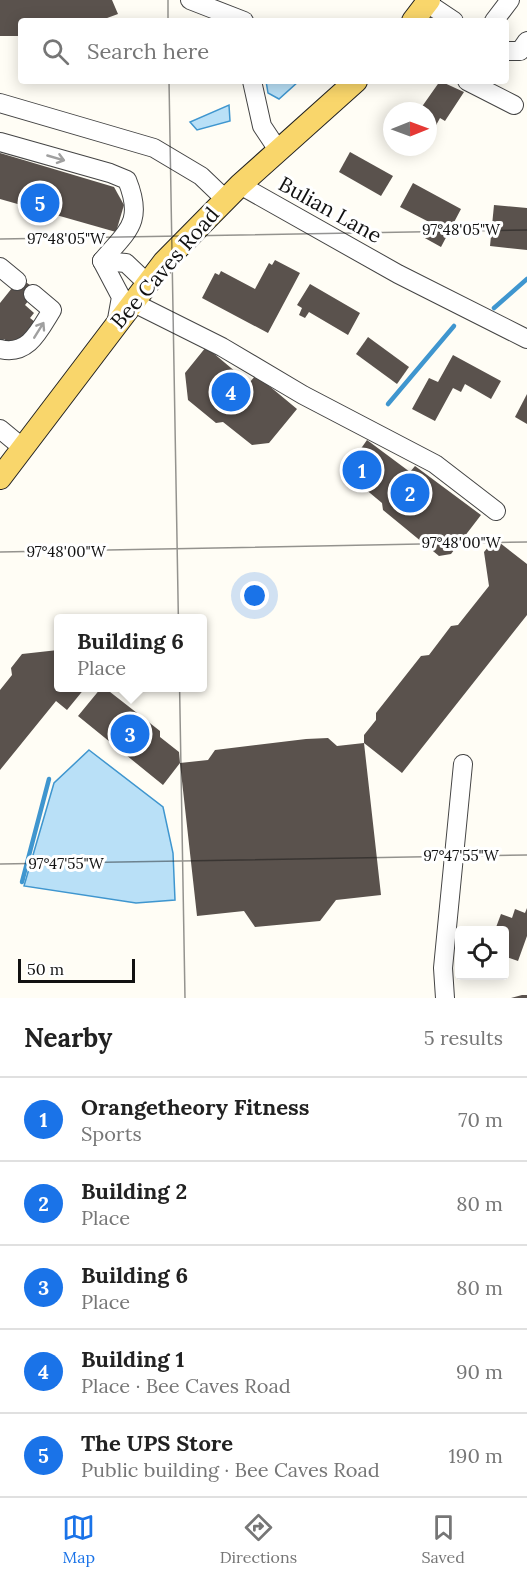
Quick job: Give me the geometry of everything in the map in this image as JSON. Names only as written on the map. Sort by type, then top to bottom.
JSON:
[{"type":"main road","points":[[415,18],[428,2]]},
{"type":"main road","name":"Bee Caves Road","points":[[0,478],[147,283],[232,192],[353,84]]},
{"type":"street","points":[[190,0],[236,18]]},
{"type":"street","points":[[496,18],[510,0]]},
{"type":"street","points":[[428,2],[450,18]]},
{"type":"street","points":[[509,51],[520,51],[527,41]]},
{"type":"street","points":[[253,84],[262,126],[278,150]]},
{"type":"street","points":[[473,84],[514,105]]},
{"type":"street","name":"Bulian Lane","points":[[0,103],[154,148],[232,192],[527,339]]},
{"type":"street","points":[[0,142],[110,173],[127,180],[136,201],[133,224],[102,261]]},
{"type":"street","points":[[102,261],[126,263],[147,283]]},
{"type":"street","points":[[102,261],[121,297],[117,322]]},
{"type":"street","points":[[0,267],[17,281]]},
{"type":"street","points":[[0,349],[19,350],[33,341],[52,310],[33,294]]},
{"type":"street","points":[[132,302],[222,347],[303,394],[435,464],[495,511]]},
{"type":"street","points":[[0,429],[23,448]]},
{"type":"street","points":[[445,998],[443,968],[463,764]]},
{"type":"water","points":[[266,84],[296,84],[279,99],[268,93]]},
{"type":"water","points":[[229,105],[230,121],[197,130],[190,122]]},
{"type":"water","points":[[89,750],[163,807],[173,853],[175,900],[136,903],[24,886],[54,783]]},
{"type":"building","points":[[0,0],[112,0],[118,14],[107,18],[18,18],[18,36],[0,36]]},
{"type":"building","points":[[438,84],[447,84],[464,92],[445,121],[440,118],[437,124],[437,102],[425,102]]},
{"type":"building","points":[[350,152],[393,176],[381,196],[339,172]]},
{"type":"building","points":[[0,153],[114,187],[124,205],[116,232],[0,199]]},
{"type":"building","points":[[413,183],[461,209],[441,247],[423,237],[431,223],[400,207]]},
{"type":"building","points":[[494,205],[527,208],[527,250],[490,246]]},
{"type":"building","points":[[275,260],[300,273],[268,333],[202,298],[215,273],[219,275],[221,271],[255,289],[269,263],[272,265]]},
{"type":"building","points":[[20,278],[37,290],[25,305],[34,313],[30,318],[35,322],[22,339],[19,338],[13,345],[4,339],[2,342],[0,340],[0,303]]},
{"type":"building","points":[[310,284],[360,313],[348,335],[309,312],[305,318],[299,315],[302,308],[297,305]]},
{"type":"building","points":[[368,337],[409,367],[397,384],[356,354]]},
{"type":"building","points":[[206,347],[249,383],[256,375],[297,409],[269,443],[252,445],[223,422],[216,423],[188,400],[185,373]]},
{"type":"building","points":[[453,355],[501,381],[491,399],[465,384],[461,392],[453,388],[435,421],[412,409],[429,378],[438,382]]},
{"type":"building","points":[[527,394],[527,424],[515,417]]},
{"type":"building","points":[[367,440],[410,472],[415,466],[481,515],[451,554],[439,556],[383,510],[382,503],[358,483],[355,457]]},
{"type":"building","points":[[495,539],[527,564],[527,615],[402,773],[364,743],[364,735],[376,720],[376,713],[421,656],[429,655],[451,626],[458,625],[489,586],[484,552]]},
{"type":"building","points":[[54,650],[54,692],[82,692],[67,710],[56,701],[0,770],[0,690],[12,675],[11,668],[22,654]]},
{"type":"building","points":[[98,692],[110,692],[160,731],[160,737],[179,752],[180,763],[163,785],[78,716]]},
{"type":"building","points":[[328,738],[337,746],[364,743],[381,895],[336,900],[320,921],[255,927],[244,911],[197,916],[180,763],[208,760],[215,750],[306,739]]},
{"type":"building","points":[[527,908],[527,936],[518,961],[509,958],[509,926],[496,926],[501,914],[512,918],[515,909],[525,913]]},
{"type":"building","points":[[527,995],[527,998],[511,998]]},
{"type":"waterway","points":[[494,308],[527,279]]},
{"type":"waterway","points":[[388,404],[454,326]]},
{"type":"waterway","points":[[22,882],[49,779]]},
{"type":"place","name":"The UPS Store","points":[[40,203]]},
{"type":"place","name":"Building 1","points":[[231,392]]},
{"type":"place","name":"Orangetheory Fitness","points":[[362,470]]},
{"type":"place","name":"Building 2","points":[[410,493]]},
{"type":"place","name":"Building 6","points":[[130,734]]}]
